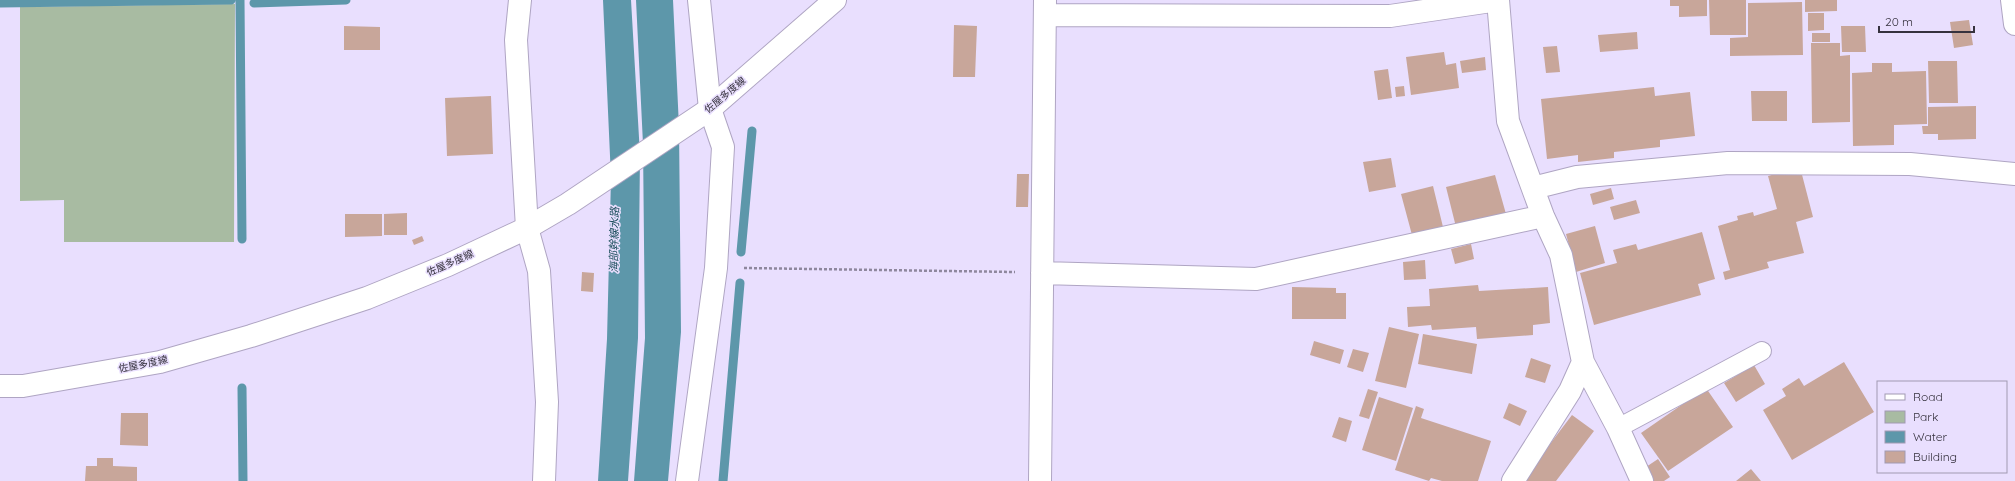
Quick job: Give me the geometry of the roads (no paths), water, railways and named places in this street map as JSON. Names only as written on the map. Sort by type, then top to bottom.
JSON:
[{"type":"street","points":[[520,0],[516,40],[527,228],[539,271],[547,402],[544,481]]},
{"type":"street","points":[[686,481],[716,268],[724,147],[710,109],[699,0]]},
{"type":"street","name":"佐屋多度線","points":[[0,386],[23,386],[160,362],[251,336],[367,298],[448,265],[527,228],[568,204],[710,109],[834,0]]},
{"type":"street","points":[[1040,481],[1045,7],[1240,17],[1390,16],[1498,0],[1508,121],[1543,216],[1561,255],[1583,362],[1618,428],[1642,481]]},
{"type":"street","points":[[2012,0],[2015,24]]},
{"type":"street","points":[[1533,188],[1577,178],[1728,163],[1910,164],[2015,174]]},
{"type":"street","points":[[1042,273],[1256,279],[1543,216]]},
{"type":"street","points":[[1513,481],[1570,391],[1583,362]]},
{"type":"lane","points":[[1618,428],[1762,351]]},
{"type":"water","name":"海部幹線水路","points":[[603,0],[631,0],[640,155],[638,338],[628,481],[598,481],[607,339],[611,178]]},
{"type":"water","points":[[636,0],[673,0],[679,127],[681,332],[668,481],[634,481],[645,338],[643,144]]},
{"type":"waterway","points":[[0,3],[231,0]]},
{"type":"waterway","points":[[240,0],[242,239]]},
{"type":"waterway","points":[[254,3],[346,0]]},
{"type":"waterway","points":[[741,252],[752,131]]},
{"type":"waterway","points":[[723,481],[740,283]]},
{"type":"waterway","points":[[242,388],[243,481]]}]
